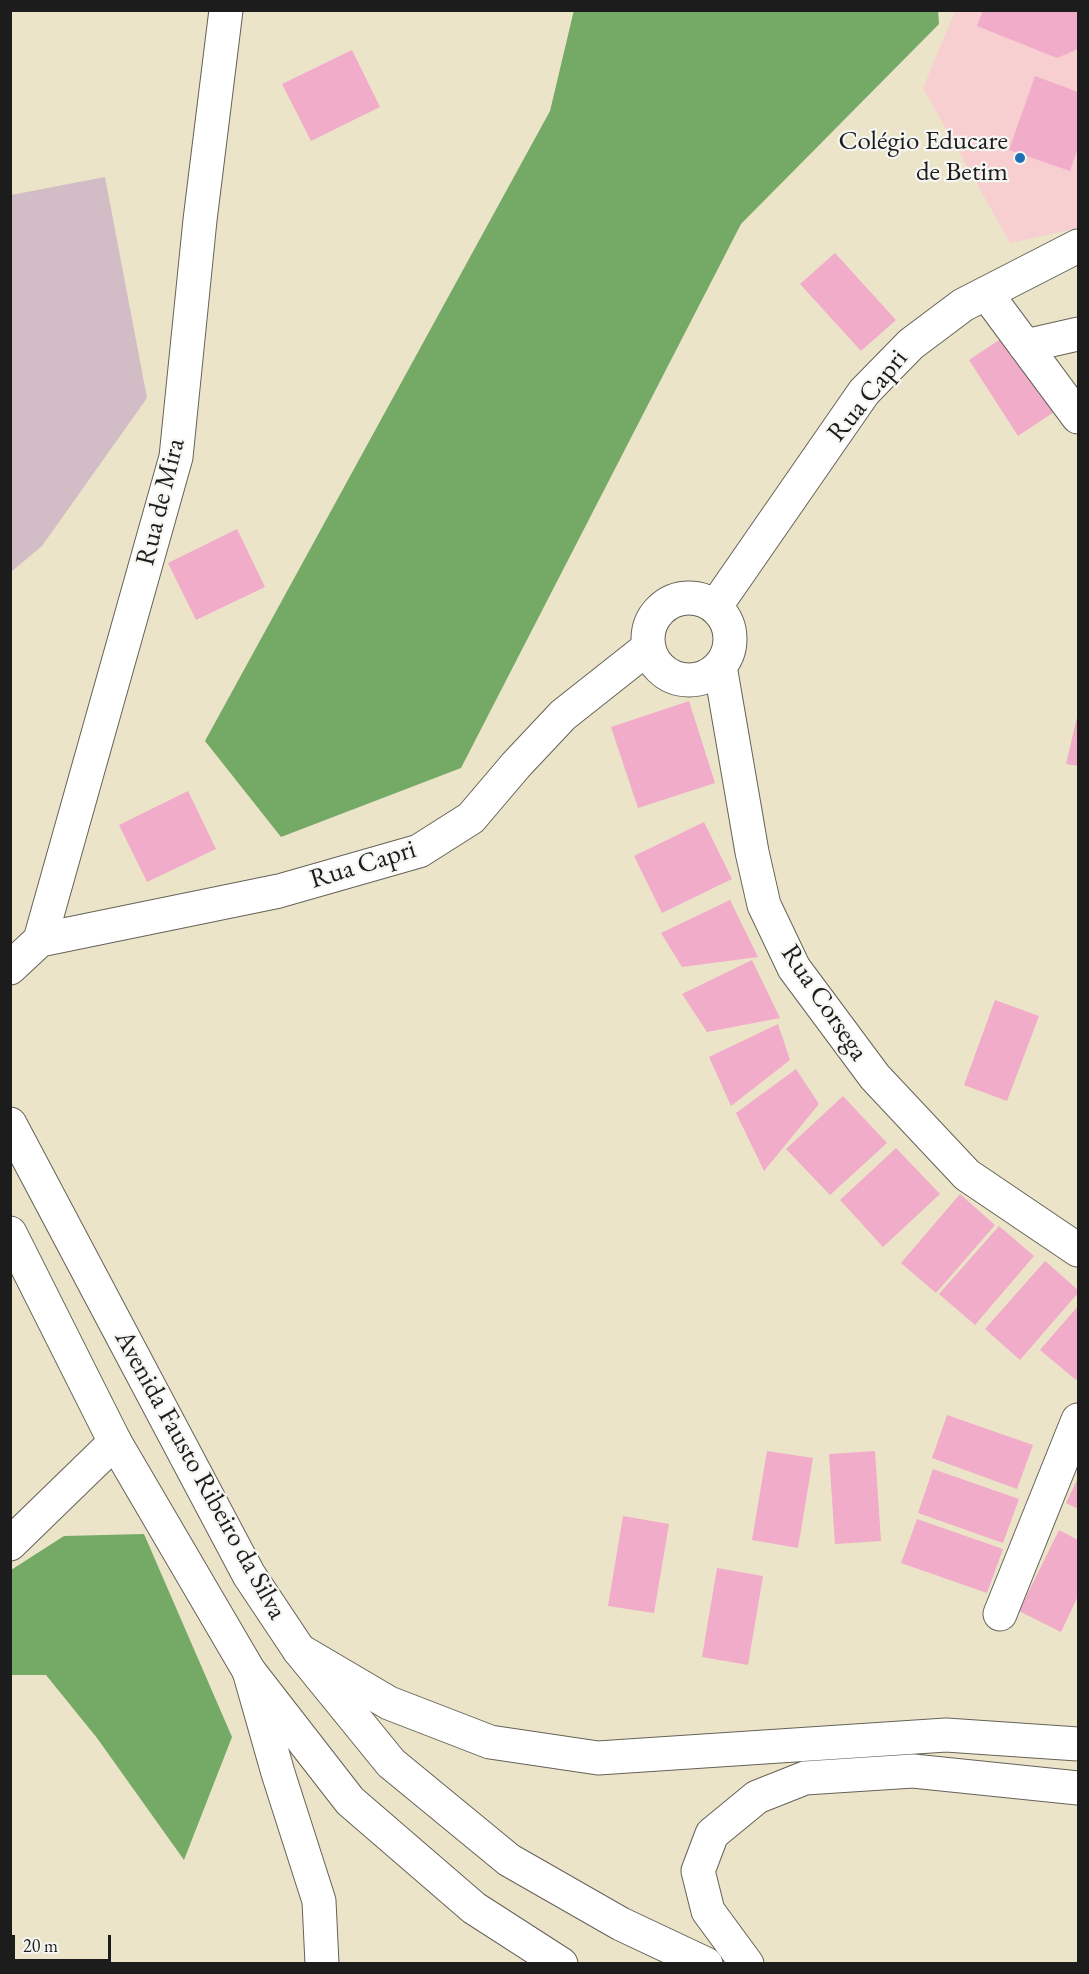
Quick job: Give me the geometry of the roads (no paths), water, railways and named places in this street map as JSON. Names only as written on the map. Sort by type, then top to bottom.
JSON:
[{"type":"main road","name":"Rua de Mira","points":[[40,940],[176,457],[200,220],[226,10]]},
{"type":"main road","name":"Rua Capri","points":[[715,607],[864,392],[911,344],[963,305],[1078,246]]},
{"type":"main road","points":[[986,294],[1076,407]]},
{"type":"main road","points":[[1026,346],[1078,334]]},
{"type":"main road","points":[[686,599],[706,602],[715,607],[729,628],[730,642],[727,655],[720,666],[711,674],[699,679],[677,678],[664,672],[654,661],[649,647],[649,632],[654,618],[664,608],[676,601],[686,599]]},
{"type":"main road","name":"Rua Capri","points":[[40,940],[279,891],[418,851],[471,818],[563,715],[649,647]]},
{"type":"main road","name":"Rua Corsega","points":[[720,666],[752,852],[764,905],[794,968],[875,1077],[967,1175],[1078,1250]]},
{"type":"main road","points":[[10,968],[40,940]]},
{"type":"main road","name":"Avenida Fausto Ribeiro da Silva","points":[[10,1124],[249,1575],[299,1650],[392,1762],[509,1860],[621,1924],[706,1964]]},
{"type":"main road","name":"Avenida Fausto Ribeiro da Silva","points":[[10,1233],[115,1442],[249,1671],[350,1801],[474,1908],[561,1964]]},
{"type":"main road","points":[[1000,1614],[1078,1419]]},
{"type":"main road","points":[[10,1544],[115,1442]]},
{"type":"main road","points":[[299,1650],[389,1703],[490,1742],[598,1758],[946,1735],[1078,1744]]},
{"type":"main road","points":[[249,1671],[278,1773],[319,1901],[322,1964]]},
{"type":"main road","points":[[747,1964],[708,1911],[698,1871],[712,1834],[757,1797],[805,1778],[913,1772],[1078,1788]]},
{"type":"place","name":"Colégio Educare de Betim","points":[[1020,158]]}]
